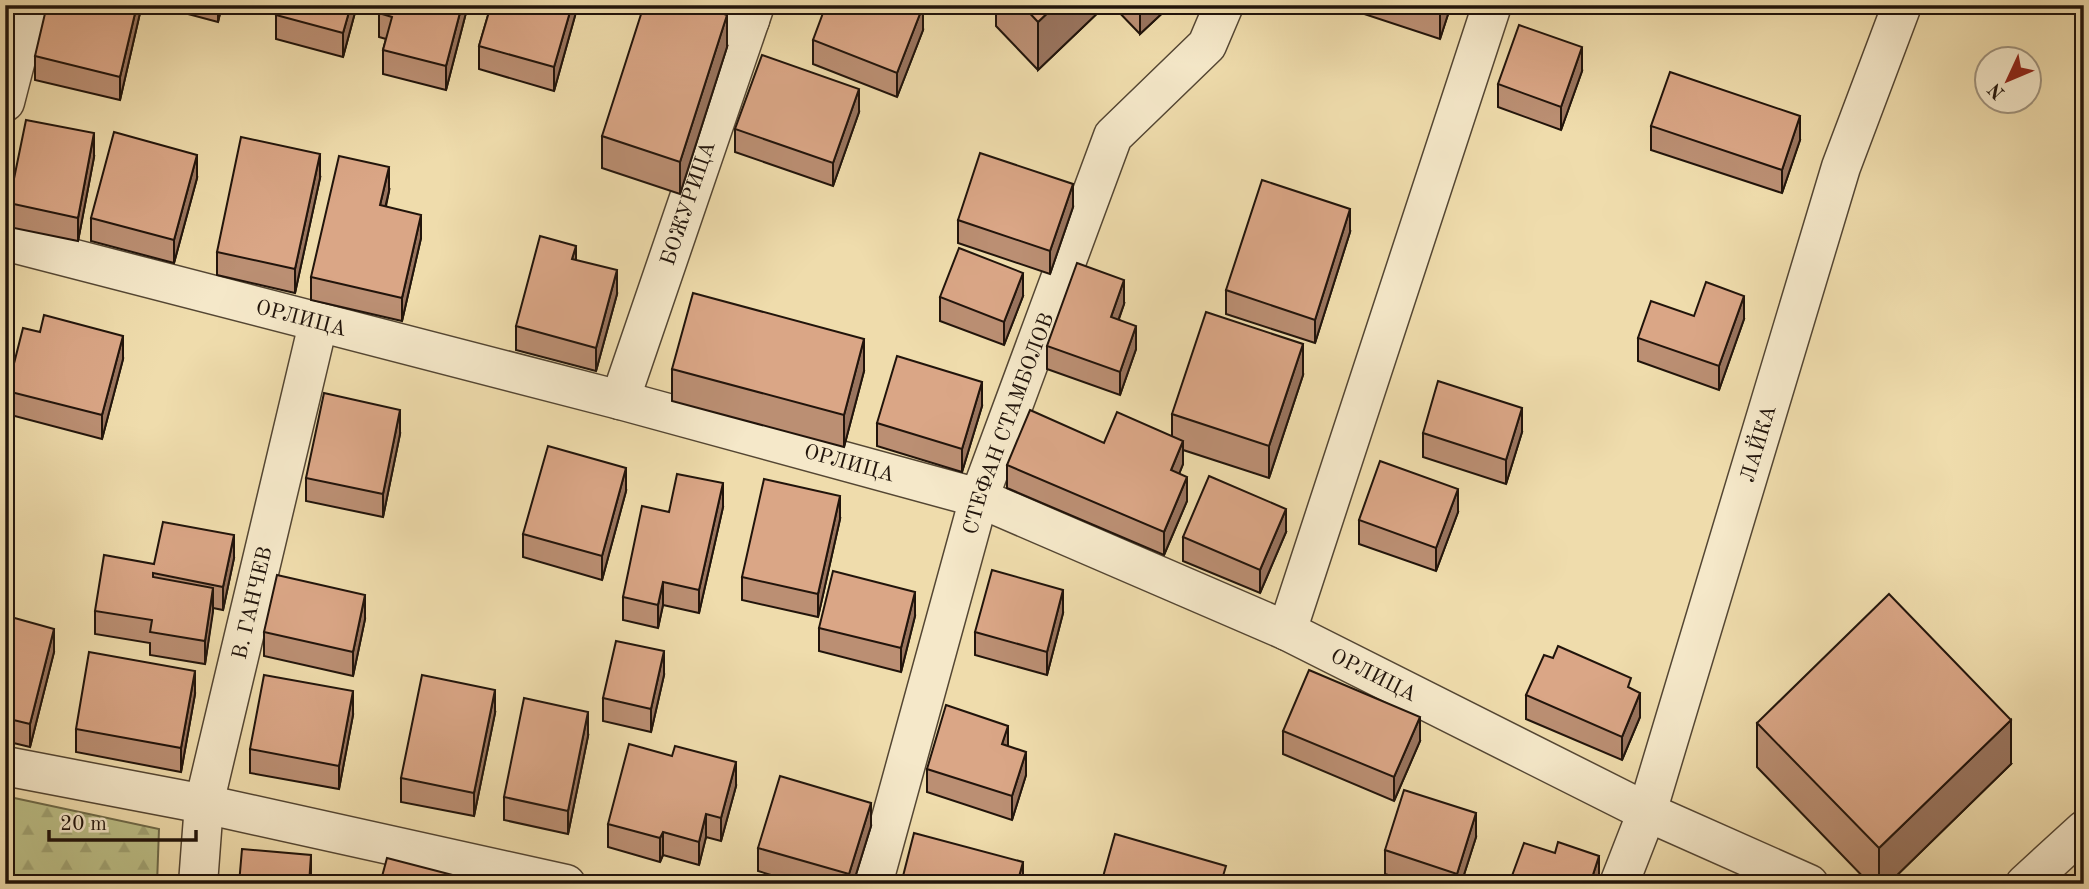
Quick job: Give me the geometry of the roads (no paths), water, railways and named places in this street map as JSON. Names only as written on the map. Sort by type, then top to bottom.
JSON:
[{"type":"street","points":[[5,103],[30,5]]},
{"type":"street","points":[[697,5],[752,13]]},
{"type":"street","name":"СТЕФАН СТАМБОЛОВ","points":[[873,884],[979,498],[1113,136],[1207,45],[1224,5]]},
{"type":"street","points":[[1287,631],[1492,5]]},
{"type":"street","name":"ЛАЙКА","points":[[1619,884],[1647,812],[1841,167],[1902,5]]},
{"type":"street","name":"БОЖУРИЦА","points":[[620,400],[752,13]]},
{"type":"street","name":"ОРЛИЦА","points":[[5,241],[620,400],[979,498],[1287,631],[1647,812],[1809,884]]},
{"type":"street","name":"В. ГАНЧЕВ","points":[[198,884],[204,804],[318,324]]},
{"type":"street","points":[[5,766],[204,804],[566,884]]},
{"type":"street","points":[[2025,884],[2084,831]]}]
